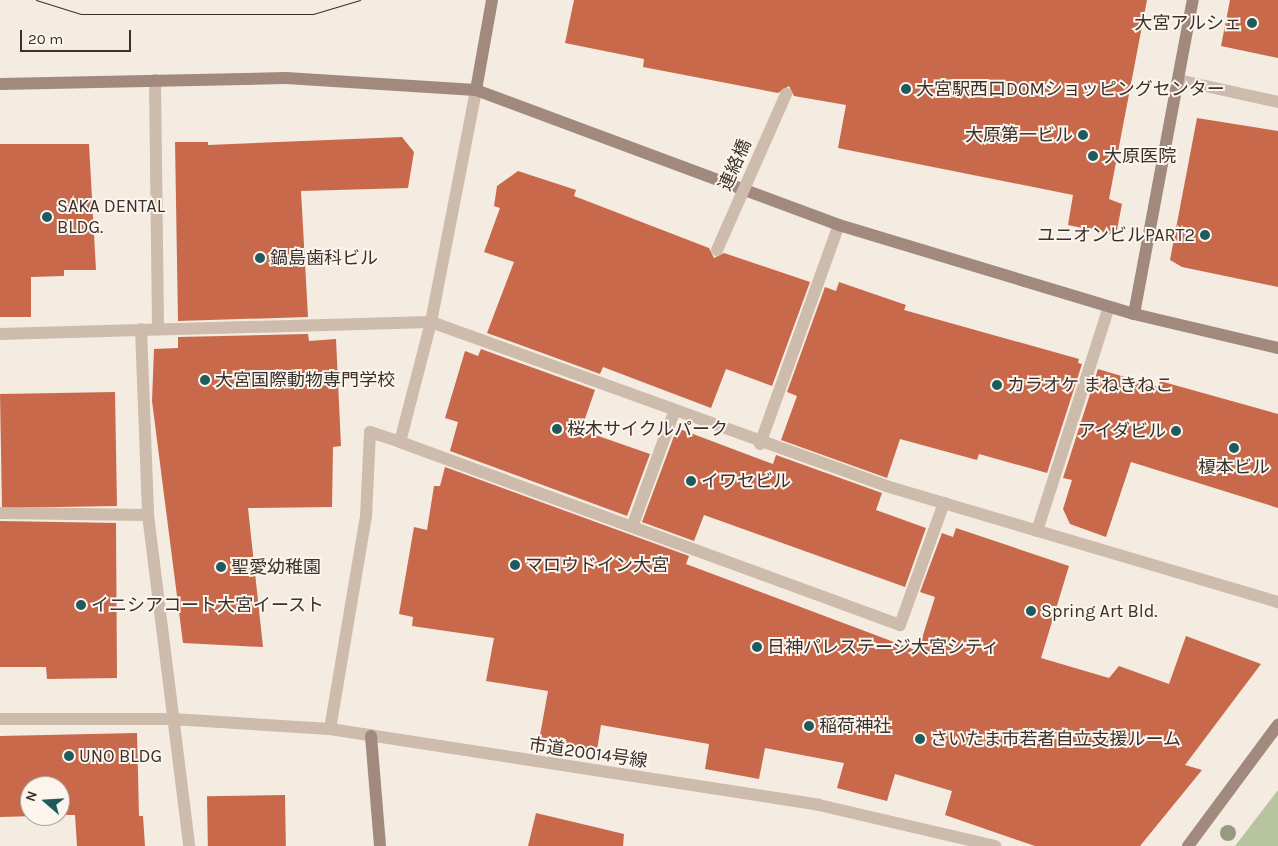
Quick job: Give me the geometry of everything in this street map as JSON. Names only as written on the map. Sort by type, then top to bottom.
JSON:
[{"type":"street","points":[[400,442],[431,322],[492,0]]},
{"type":"street","points":[[1134,314],[1193,0]]},
{"type":"street","points":[[0,84],[286,78],[476,90],[839,225],[1134,314],[1278,348]]},
{"type":"street","points":[[155,80],[158,328]]},
{"type":"street","points":[[1178,80],[1278,102]]},
{"type":"street","name":"連絡橋","points":[[717,250],[786,94]]},
{"type":"street","points":[[760,444],[839,225]]},
{"type":"street","points":[[1037,531],[1109,306]]},
{"type":"street","points":[[0,334],[158,328],[431,322],[760,444],[944,503],[1278,602]]},
{"type":"street","points":[[141,330],[148,515],[189,846]]},
{"type":"street","points":[[632,527],[674,412]]},
{"type":"street","points":[[330,729],[366,517],[370,432],[900,626],[944,503]]},
{"type":"street","points":[[0,513],[148,515]]},
{"type":"street","name":"市道20014号線","points":[[0,719],[172,719],[330,729],[819,805],[995,846]]},
{"type":"street","points":[[1188,846],[1278,725]]},
{"type":"street","points":[[371,736],[380,846]]},
{"type":"green space","points":[[1278,790],[1278,846],[1235,846]]},
{"type":"building","name":"大宮駅西口DOMショッピングセンター","points":[[574,0],[1147,0],[1109,199],[1122,204],[1116,235],[1068,225],[1073,195],[838,148],[846,105],[794,96],[789,86],[778,93],[643,67],[644,59],[565,43]]},
{"type":"building","name":"大宮アルシェ","points":[[1230,0],[1278,0],[1278,58],[1221,46]]},
{"type":"building","points":[[1197,118],[1278,131],[1278,287],[1182,267],[1170,260]]},
{"type":"building","points":[[402,137],[414,152],[408,188],[301,191],[308,317],[178,321],[175,142],[208,142],[208,145]]},
{"type":"building","points":[[0,144],[89,144],[96,270],[64,270],[64,276],[31,277],[31,317],[0,317]]},
{"type":"building","points":[[518,171],[576,190],[574,196],[709,248],[714,258],[724,253],[810,282],[772,386],[726,369],[711,408],[603,367],[600,374],[487,333],[514,262],[484,252],[500,208],[494,206],[497,186]]},
{"type":"building","points":[[839,282],[906,305],[904,310],[1079,359],[1078,363],[1082,364],[1047,473],[979,454],[977,460],[900,439],[887,478],[781,440],[797,396],[787,392],[825,287],[836,291]]},
{"type":"building","points":[[308,334],[309,341],[336,339],[341,446],[333,447],[332,507],[248,508],[263,647],[183,643],[152,401],[154,349],[178,348],[178,337]]},
{"type":"building","name":"桜木サイクルパーク","points":[[481,349],[595,390],[581,430],[650,454],[627,516],[450,451],[458,422],[445,418],[465,351],[478,356]]},
{"type":"building","points":[[1098,369],[1158,387],[1160,381],[1278,414],[1278,508],[1131,462],[1106,537],[1070,524],[1063,509],[1072,480],[1063,478]]},
{"type":"building","points":[[115,392],[117,506],[2,508],[0,394]]},
{"type":"building","points":[[677,428],[773,464],[776,455],[882,493],[876,510],[926,528],[905,587],[704,515],[694,541],[642,522]]},
{"type":"building","points":[[445,467],[689,556],[686,564],[918,651],[935,597],[920,592],[942,533],[953,537],[956,528],[1069,566],[1041,658],[1109,678],[1119,666],[1169,684],[1186,636],[1261,664],[1185,765],[1202,770],[1140,846],[1035,846],[945,815],[952,791],[895,774],[887,801],[837,788],[844,763],[765,748],[759,779],[705,769],[709,744],[601,725],[597,750],[539,741],[548,691],[486,681],[494,638],[412,626],[413,617],[399,614],[414,527],[427,530],[434,486],[440,486]]},
{"type":"building","points":[[0,521],[116,523],[117,678],[47,679],[46,667],[0,667]]},
{"type":"building","name":"UNO BLDG","points":[[137,733],[139,816],[143,816],[145,846],[77,846],[75,815],[70,815],[70,776],[20,776],[20,816],[0,817],[0,736]]},
{"type":"building","points":[[285,795],[286,846],[208,846],[207,796]]},
{"type":"building","points":[[536,813],[624,834],[623,846],[528,846]]},
{"type":"tram line","points":[[36,0],[81,14],[313,14],[360,0]]},
{"type":"place","name":"大宮アルシェ","points":[[1252,23]]},
{"type":"place","name":"大宮駅西口DOMショッピングセンター","points":[[906,89]]},
{"type":"place","name":"大原第一ビル","points":[[1083,135]]},
{"type":"place","name":"大原医院","points":[[1093,156]]},
{"type":"place","name":"SAKA DENTAL BLDG.","points":[[47,217]]},
{"type":"place","name":"ユニオンビルPART2","points":[[1205,235]]},
{"type":"place","name":"鍋島歯科ビル","points":[[260,258]]},
{"type":"place","name":"大宮国際動物専門学校","points":[[205,380]]},
{"type":"place","name":"カラオケ まねきねこ","points":[[997,385]]},
{"type":"place","name":"桜木サイクルパーク","points":[[557,429]]},
{"type":"place","name":"アイダビル","points":[[1176,431]]},
{"type":"place","name":"榎本ビル","points":[[1234,448]]},
{"type":"place","name":"イワセビル","points":[[691,481]]},
{"type":"place","name":"マロウドイン大宮","points":[[515,565]]},
{"type":"place","name":"聖愛幼稚園","points":[[221,567]]},
{"type":"place","name":"イニシアコート大宮イースト","points":[[81,605]]},
{"type":"place","name":"Spring Art Bld.","points":[[1031,611]]},
{"type":"place","name":"日神パレステージ大宮シティ","points":[[757,647]]},
{"type":"place","name":"稲荷神社","points":[[809,726]]},
{"type":"place","name":"さいたま市若者自立支援ルーム","points":[[920,739]]},
{"type":"place","name":"UNO BLDG","points":[[69,756]]}]
